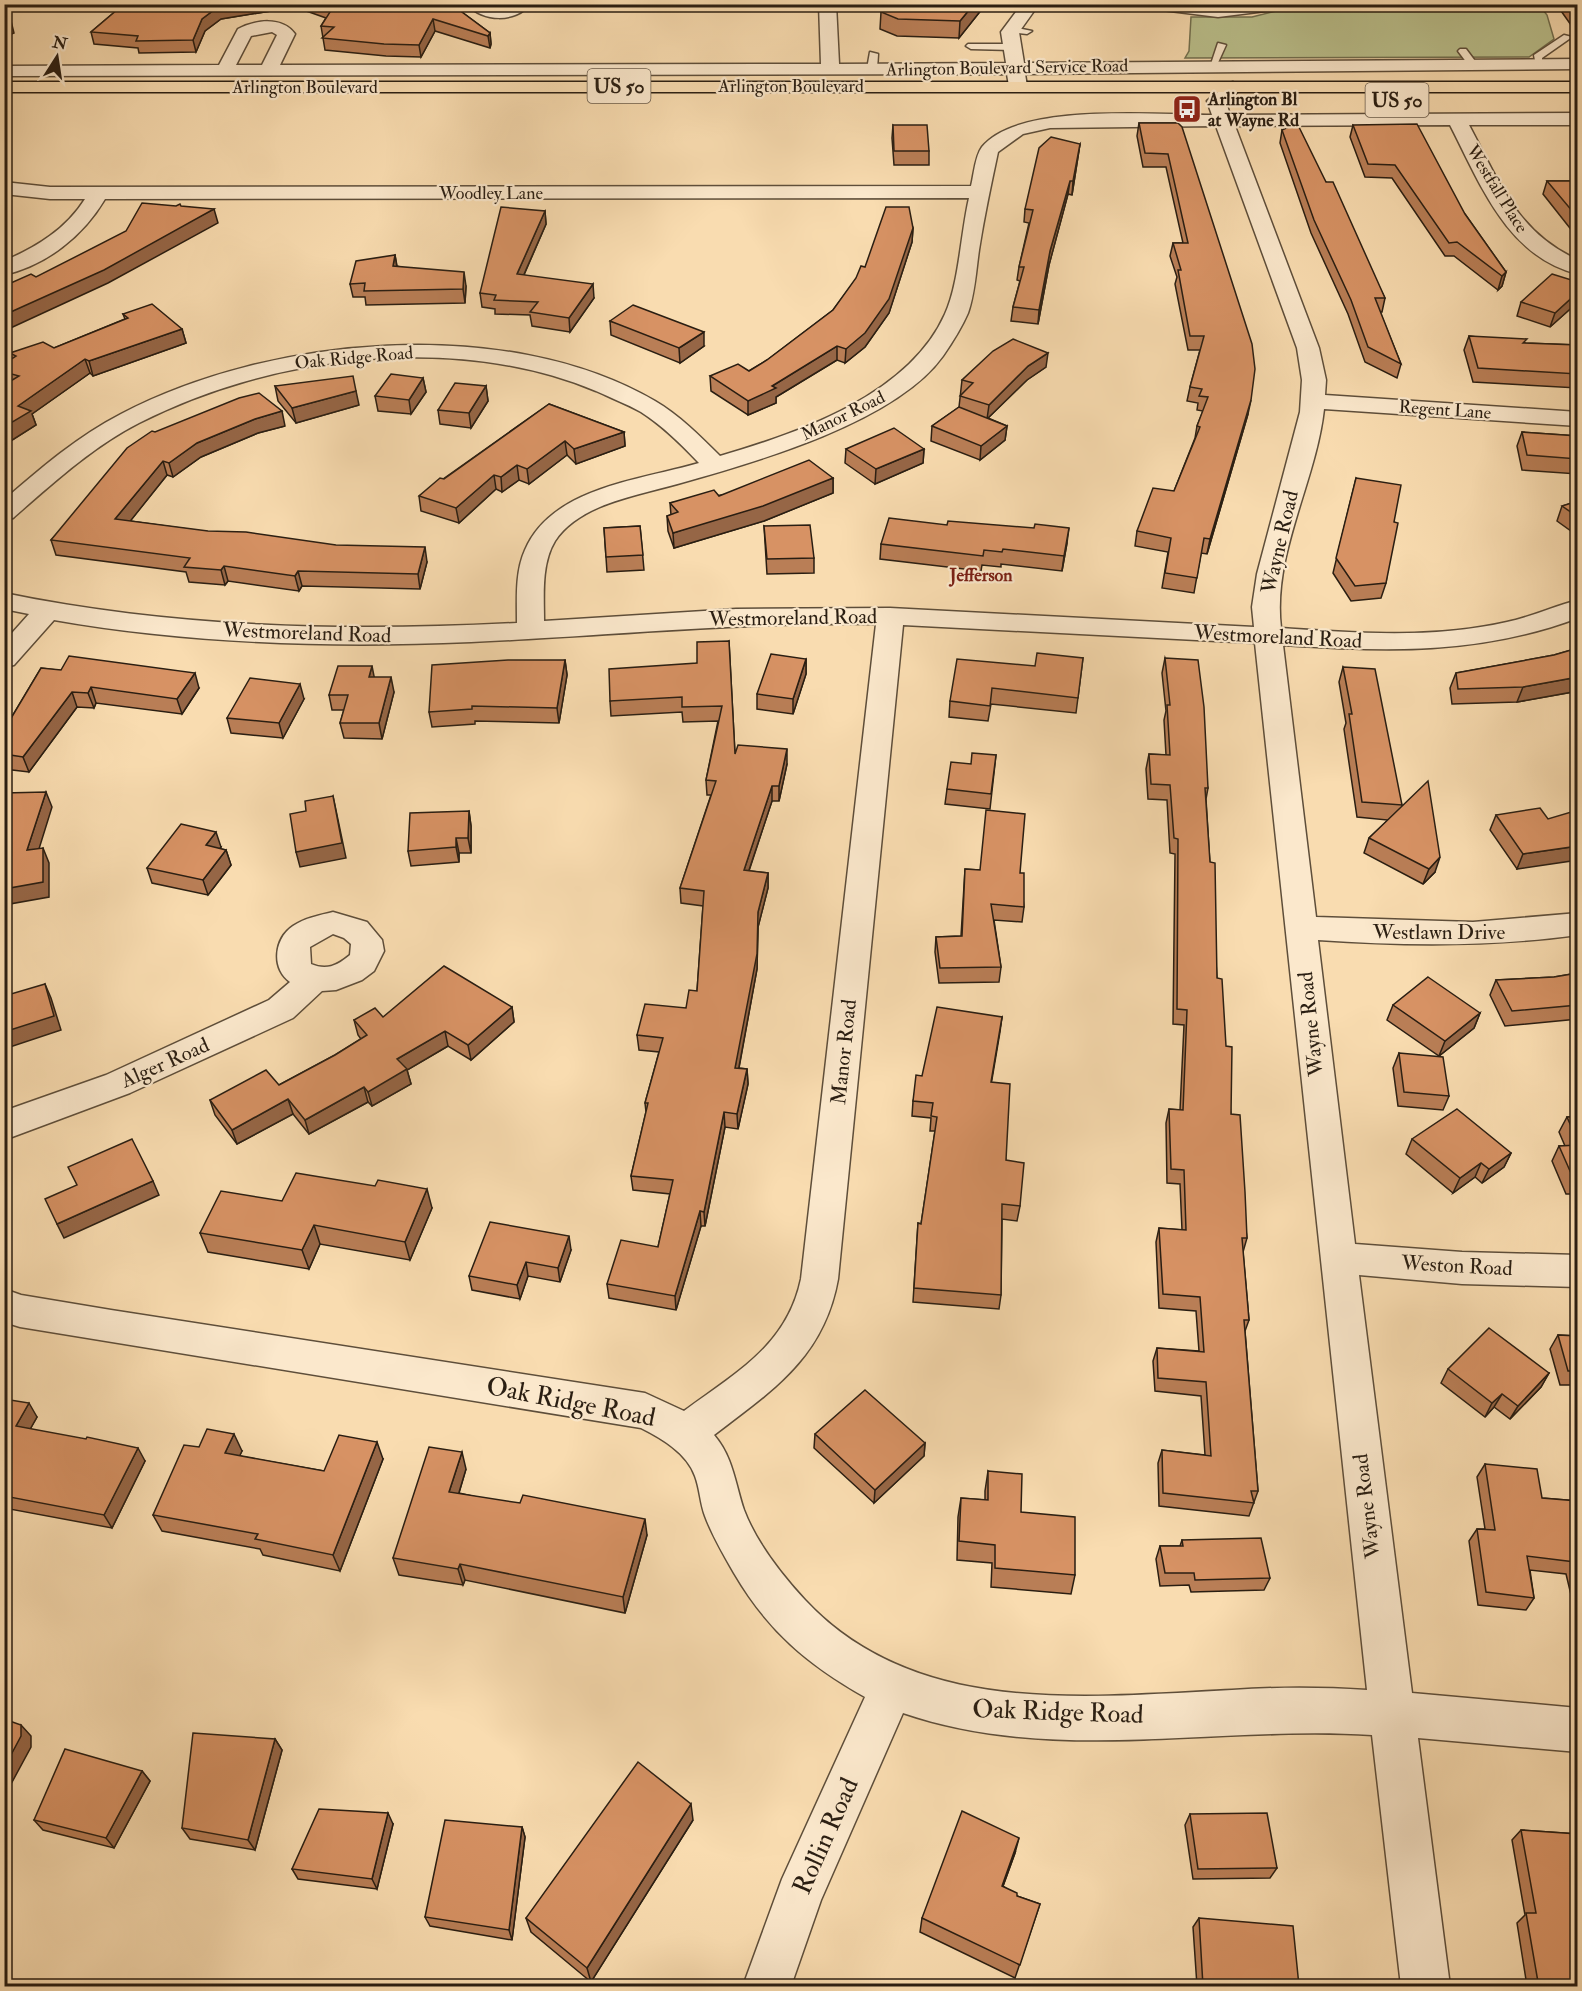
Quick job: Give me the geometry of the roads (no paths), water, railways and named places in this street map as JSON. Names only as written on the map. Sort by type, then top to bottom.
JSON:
[{"type":"highway","name":"Arlington Boulevard","points":[[4,87],[1018,77],[1233,88],[1578,87]]},
{"type":"highway","points":[[966,100],[1017,90],[1018,77]]},
{"type":"highway","name":"Arlington Boulevard","points":[[4,103],[966,100],[1219,110],[1578,100]]},
{"type":"street","points":[[476,4],[485,10],[498,13],[512,11],[522,4]]},
{"type":"street","points":[[827,4],[830,69]]},
{"type":"street","points":[[1018,77],[1017,36],[1031,4]]},
{"type":"street","points":[[1154,4],[1218,12],[1282,4]]},
{"type":"street","points":[[225,70],[244,33],[261,27],[281,28],[286,34],[269,70]]},
{"type":"street","name":"Arlington Boulevard Service Road","points":[[4,70],[830,69],[872,62],[1018,77],[1213,65],[1468,58],[1539,64],[1578,64]]},
{"type":"street","points":[[1219,110],[1233,88]]},
{"type":"street","points":[[1219,110],[1456,120],[1578,120]]},
{"type":"street","name":"Manor Road","points":[[530,630],[534,555],[542,539],[557,523],[596,500],[785,443],[828,427],[866,408],[919,370],[938,348],[956,317],[988,151],[1007,134],[1030,125],[1219,110]]},
{"type":"street","name":"Wayne Road","points":[[1219,110],[1308,348],[1314,380],[1313,401],[1270,574],[1265,608],[1267,637],[1425,1986]]},
{"type":"street","name":"Westfall Place","points":[[1456,120],[1513,220],[1526,237],[1554,258],[1578,268]]},
{"type":"street","name":"Woodley Lane","points":[[4,188],[50,193],[979,192]]},
{"type":"street","points":[[4,269],[58,242],[87,215],[99,193]]},
{"type":"street","name":"Oak Ridge Road","points":[[4,513],[77,451],[115,426],[163,402],[202,387],[276,366],[334,356],[392,352],[487,356],[562,371],[640,402],[687,437],[714,464]]},
{"type":"street","name":"Regent Lane","points":[[1313,401],[1578,419]]},
{"type":"street","name":"Westmoreland Road","points":[[4,602],[132,622],[257,633],[381,636],[740,618],[890,616],[1384,643],[1455,640],[1540,623],[1578,608]]},
{"type":"street","points":[[4,659],[48,610]]},
{"type":"street","name":"Manor Road","points":[[686,1433],[779,1360],[803,1329],[816,1297],[826,1226],[890,616]]},
{"type":"street","name":"Westlawn Drive","points":[[1300,927],[1434,936],[1481,935],[1578,924]]},
{"type":"street","name":"Alger Road","points":[[4,1126],[118,1084],[224,1037],[281,1009],[315,979]]},
{"type":"street","name":"Weston Road","points":[[1338,1258],[1462,1268],[1578,1271]]},
{"type":"street","name":"Oak Ridge Road","points":[[4,1305],[20,1311],[111,1327],[645,1411],[667,1420],[686,1433],[702,1451],[714,1471],[726,1517],[750,1564],[781,1608],[828,1651],[867,1677],[891,1689],[944,1706],[1014,1715],[1090,1718],[1290,1710],[1392,1712],[1578,1730]]},
{"type":"street","name":"Rollin Road","points":[[767,1986],[799,1896],[891,1689]]},
{"type":"lane","points":[[971,46],[1017,36]]},
{"type":"lane","points":[[1539,64],[1537,57],[1567,37]]},
{"type":"lane","points":[[1213,65],[1221,45]]},
{"type":"place","name":"Arlington Bl at Wayne Rd","points":[[1187,109]]},
{"type":"district","name":"Jefferson","points":[[981,575]]}]
